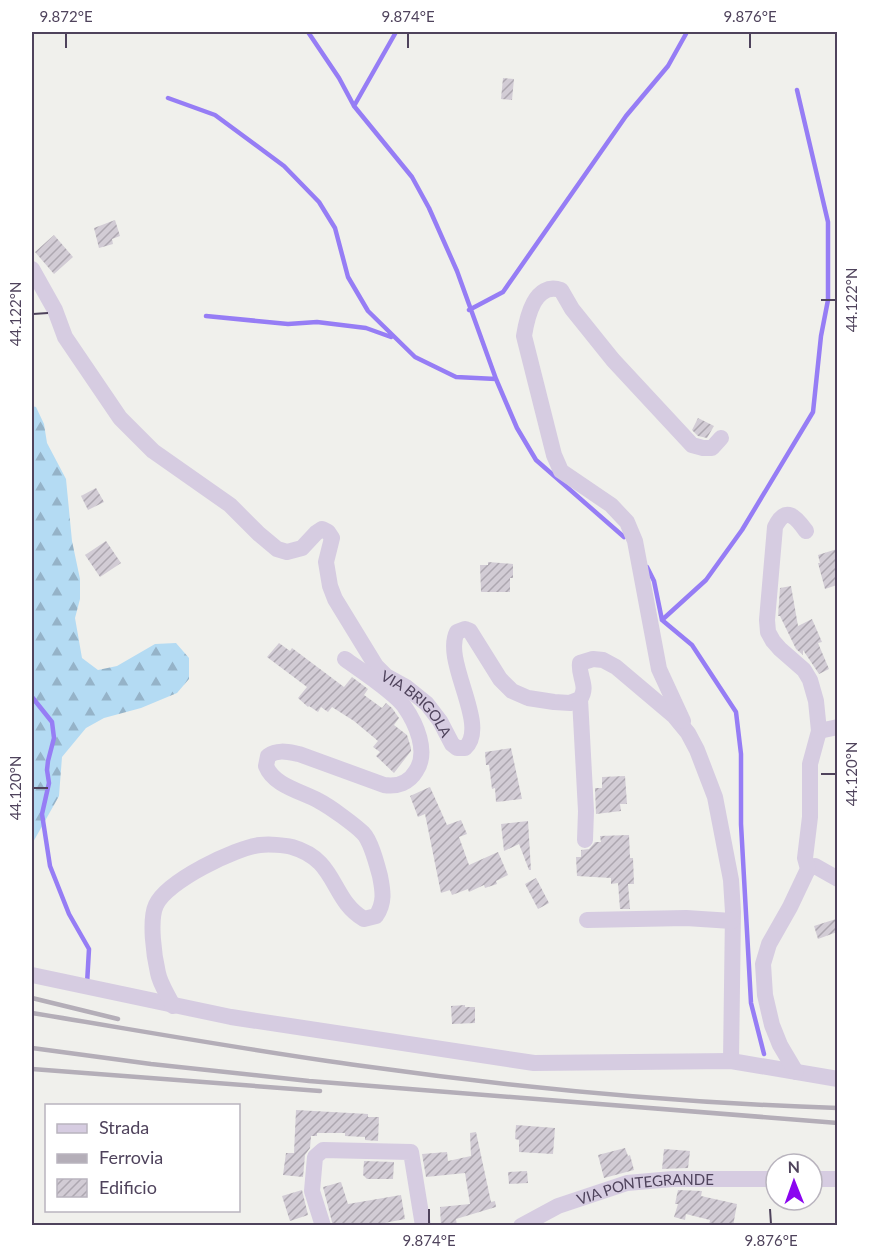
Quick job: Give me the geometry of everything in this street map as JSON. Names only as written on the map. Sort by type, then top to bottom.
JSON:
[{"type":"street","name":"VIA BRIGOLA","points":[[32,270],[55,310],[65,337],[71,346],[120,418],[153,451],[230,505],[277,549],[287,552],[295,551],[302,548],[318,531],[322,529],[328,532],[332,538],[326,572],[335,599],[376,666],[386,676],[406,687],[427,704],[440,721],[452,744],[457,748],[465,748],[472,736],[471,718],[454,651],[457,632],[465,629],[470,631],[500,679],[512,691],[528,698],[554,702],[570,703],[580,699]]},
{"type":"street","points":[[721,438],[712,447],[703,448],[692,445],[613,360],[572,309],[561,290],[554,288],[543,291],[534,302],[526,319],[524,336],[554,454],[561,471],[611,505],[627,522],[635,541],[659,669],[697,750],[715,797],[722,844],[731,880],[731,1061]]},
{"type":"street","points":[[796,1072],[780,1045],[772,1025],[765,995],[763,964],[769,944],[808,869],[805,858],[810,817],[810,764],[819,731],[816,701],[810,680],[804,670],[773,641],[767,626],[775,527],[779,520],[786,515],[791,515],[806,531]]},
{"type":"street","points":[[173,1006],[158,974],[153,928],[156,905],[170,887],[222,857],[260,845],[291,847],[310,855],[327,869],[345,903],[354,913],[364,919],[376,916],[380,909],[383,900],[382,884],[364,834],[321,802],[278,782],[266,766],[268,756],[274,752],[285,752],[299,754],[384,785],[402,784],[415,774],[420,765],[421,740],[403,705],[345,659]]},
{"type":"street","points":[[585,840],[586,811],[580,699],[585,688],[579,670],[580,663],[593,659],[603,660],[616,667],[674,716],[688,733]]},
{"type":"street","points":[[819,731],[837,727]]},
{"type":"street","points":[[808,869],[815,866],[837,879]]},
{"type":"street","points":[[587,920],[686,918],[732,921]]},
{"type":"street","points":[[32,975],[231,1017],[534,1063],[731,1061],[837,1079]]},
{"type":"street","points":[[323,1226],[312,1191],[315,1156],[323,1150],[411,1152],[423,1226]]},
{"type":"street","name":"VIA PONTEGRANDE","points":[[521,1226],[558,1206],[627,1183],[672,1179],[764,1179]]},
{"type":"green space","points":[[32,406],[36,407],[44,424],[47,443],[66,479],[72,541],[80,579],[80,599],[75,618],[82,658],[98,670],[117,666],[155,644],[176,643],[189,658],[189,679],[177,693],[141,708],[104,718],[86,728],[62,757],[59,796],[32,844]]},
{"type":"building","points":[[503,78],[514,79],[512,100],[501,99]]},
{"type":"building","points":[[115,220],[120,236],[112,239],[113,244],[99,248],[94,228]]},
{"type":"building","points":[[54,235],[73,257],[54,274],[35,252]]},
{"type":"building","points":[[698,418],[714,426],[707,438],[698,436],[692,430]]},
{"type":"building","points":[[96,488],[104,502],[88,510],[81,496]]},
{"type":"building","points":[[106,541],[121,563],[100,577],[85,555]]},
{"type":"building","points":[[837,549],[837,585],[825,589],[818,555]]},
{"type":"building","points":[[488,562],[513,564],[510,592],[481,592],[480,565],[488,565]]},
{"type":"building","points":[[791,586],[798,626],[812,619],[822,642],[818,643],[829,669],[819,674],[803,650],[803,655],[796,649],[778,616],[780,588]]},
{"type":"building","points":[[279,643],[290,651],[292,648],[344,687],[352,677],[368,689],[364,695],[382,708],[386,703],[392,708],[399,718],[394,725],[407,735],[411,748],[394,773],[376,756],[380,752],[373,747],[378,741],[354,721],[332,707],[328,712],[321,707],[318,712],[298,698],[307,687],[267,657]]},
{"type":"building","points":[[511,748],[522,799],[496,802],[495,788],[492,789],[485,752]]},
{"type":"building","points":[[625,776],[627,804],[620,804],[621,811],[596,814],[595,788],[602,788],[602,777]]},
{"type":"building","points":[[430,787],[447,825],[461,820],[467,834],[459,837],[469,865],[498,852],[508,875],[496,881],[497,884],[485,888],[484,885],[469,892],[468,889],[452,895],[450,890],[441,893],[425,814],[418,817],[410,796]]},
{"type":"building","points":[[528,821],[531,870],[529,870],[519,844],[504,851],[501,824]]},
{"type":"building","points":[[629,835],[634,884],[628,884],[630,909],[620,909],[618,883],[611,884],[611,878],[577,876],[576,857],[581,857],[581,850],[589,849],[595,842],[601,842],[600,836]]},
{"type":"building","points":[[536,878],[549,903],[538,909],[525,884]]},
{"type":"building","points":[[836,919],[837,932],[818,939],[814,926]]},
{"type":"building","points":[[465,1005],[465,1007],[475,1007],[475,1023],[452,1024],[451,1006]]},
{"type":"building","points":[[296,1110],[368,1114],[368,1117],[379,1117],[378,1141],[365,1140],[365,1137],[345,1136],[345,1133],[317,1133],[317,1136],[311,1136],[310,1148],[305,1155],[303,1177],[283,1175],[286,1153],[294,1153]]},
{"type":"building","points":[[516,1125],[555,1128],[553,1154],[519,1152],[519,1140],[515,1139]]},
{"type":"building","points":[[476,1132],[491,1202],[495,1201],[496,1207],[456,1219],[457,1226],[441,1226],[440,1207],[470,1204],[465,1173],[426,1177],[422,1154],[447,1152],[448,1161],[471,1156],[470,1133]]},
{"type":"building","points":[[625,1148],[628,1156],[630,1155],[634,1170],[604,1178],[598,1155]]},
{"type":"building","points":[[664,1149],[690,1151],[688,1168],[662,1169]]},
{"type":"building","points":[[364,1161],[394,1162],[393,1179],[367,1179],[363,1175]]},
{"type":"building","points":[[527,1171],[528,1183],[509,1184],[508,1172]]},
{"type":"building","points":[[341,1182],[348,1204],[401,1195],[405,1219],[369,1226],[333,1226],[323,1187]]},
{"type":"building","points":[[302,1190],[308,1215],[290,1221],[282,1196]]},
{"type":"building","points":[[678,1190],[702,1191],[701,1196],[737,1204],[733,1226],[709,1226],[710,1220],[686,1214],[685,1220],[674,1217],[678,1204],[675,1204]]},
{"type":"waterway","points":[[308,32],[339,78],[354,106],[412,177],[429,208],[457,271],[496,379],[517,428],[536,460],[624,537]]},
{"type":"waterway","points":[[354,106],[396,32]]},
{"type":"waterway","points":[[469,310],[503,292],[626,116],[668,66],[687,32]]},
{"type":"waterway","points":[[662,620],[706,580],[742,530],[813,412],[821,336],[828,300],[828,222],[797,90]]},
{"type":"waterway","points":[[168,98],[215,115],[284,166],[319,202],[335,228],[348,277],[368,311],[415,357],[456,377],[496,379]]},
{"type":"waterway","points":[[206,316],[288,324],[317,322],[366,328],[391,337]]},
{"type":"waterway","points":[[647,567],[654,581],[662,620],[692,645],[736,712],[741,754],[741,824],[751,1003],[764,1054]]},
{"type":"waterway","points":[[32,697],[52,722],[54,738],[48,761],[49,783],[42,814],[50,866],[69,914],[89,949],[87,984]]},
{"type":"railway","points":[[32,998],[118,1019]]},
{"type":"railway","points":[[32,1013],[280,1054],[481,1081],[659,1098],[838,1108]]},
{"type":"railway","points":[[32,1048],[151,1064],[309,1081],[838,1123]]},
{"type":"railway","points":[[32,1069],[320,1091]]}]
